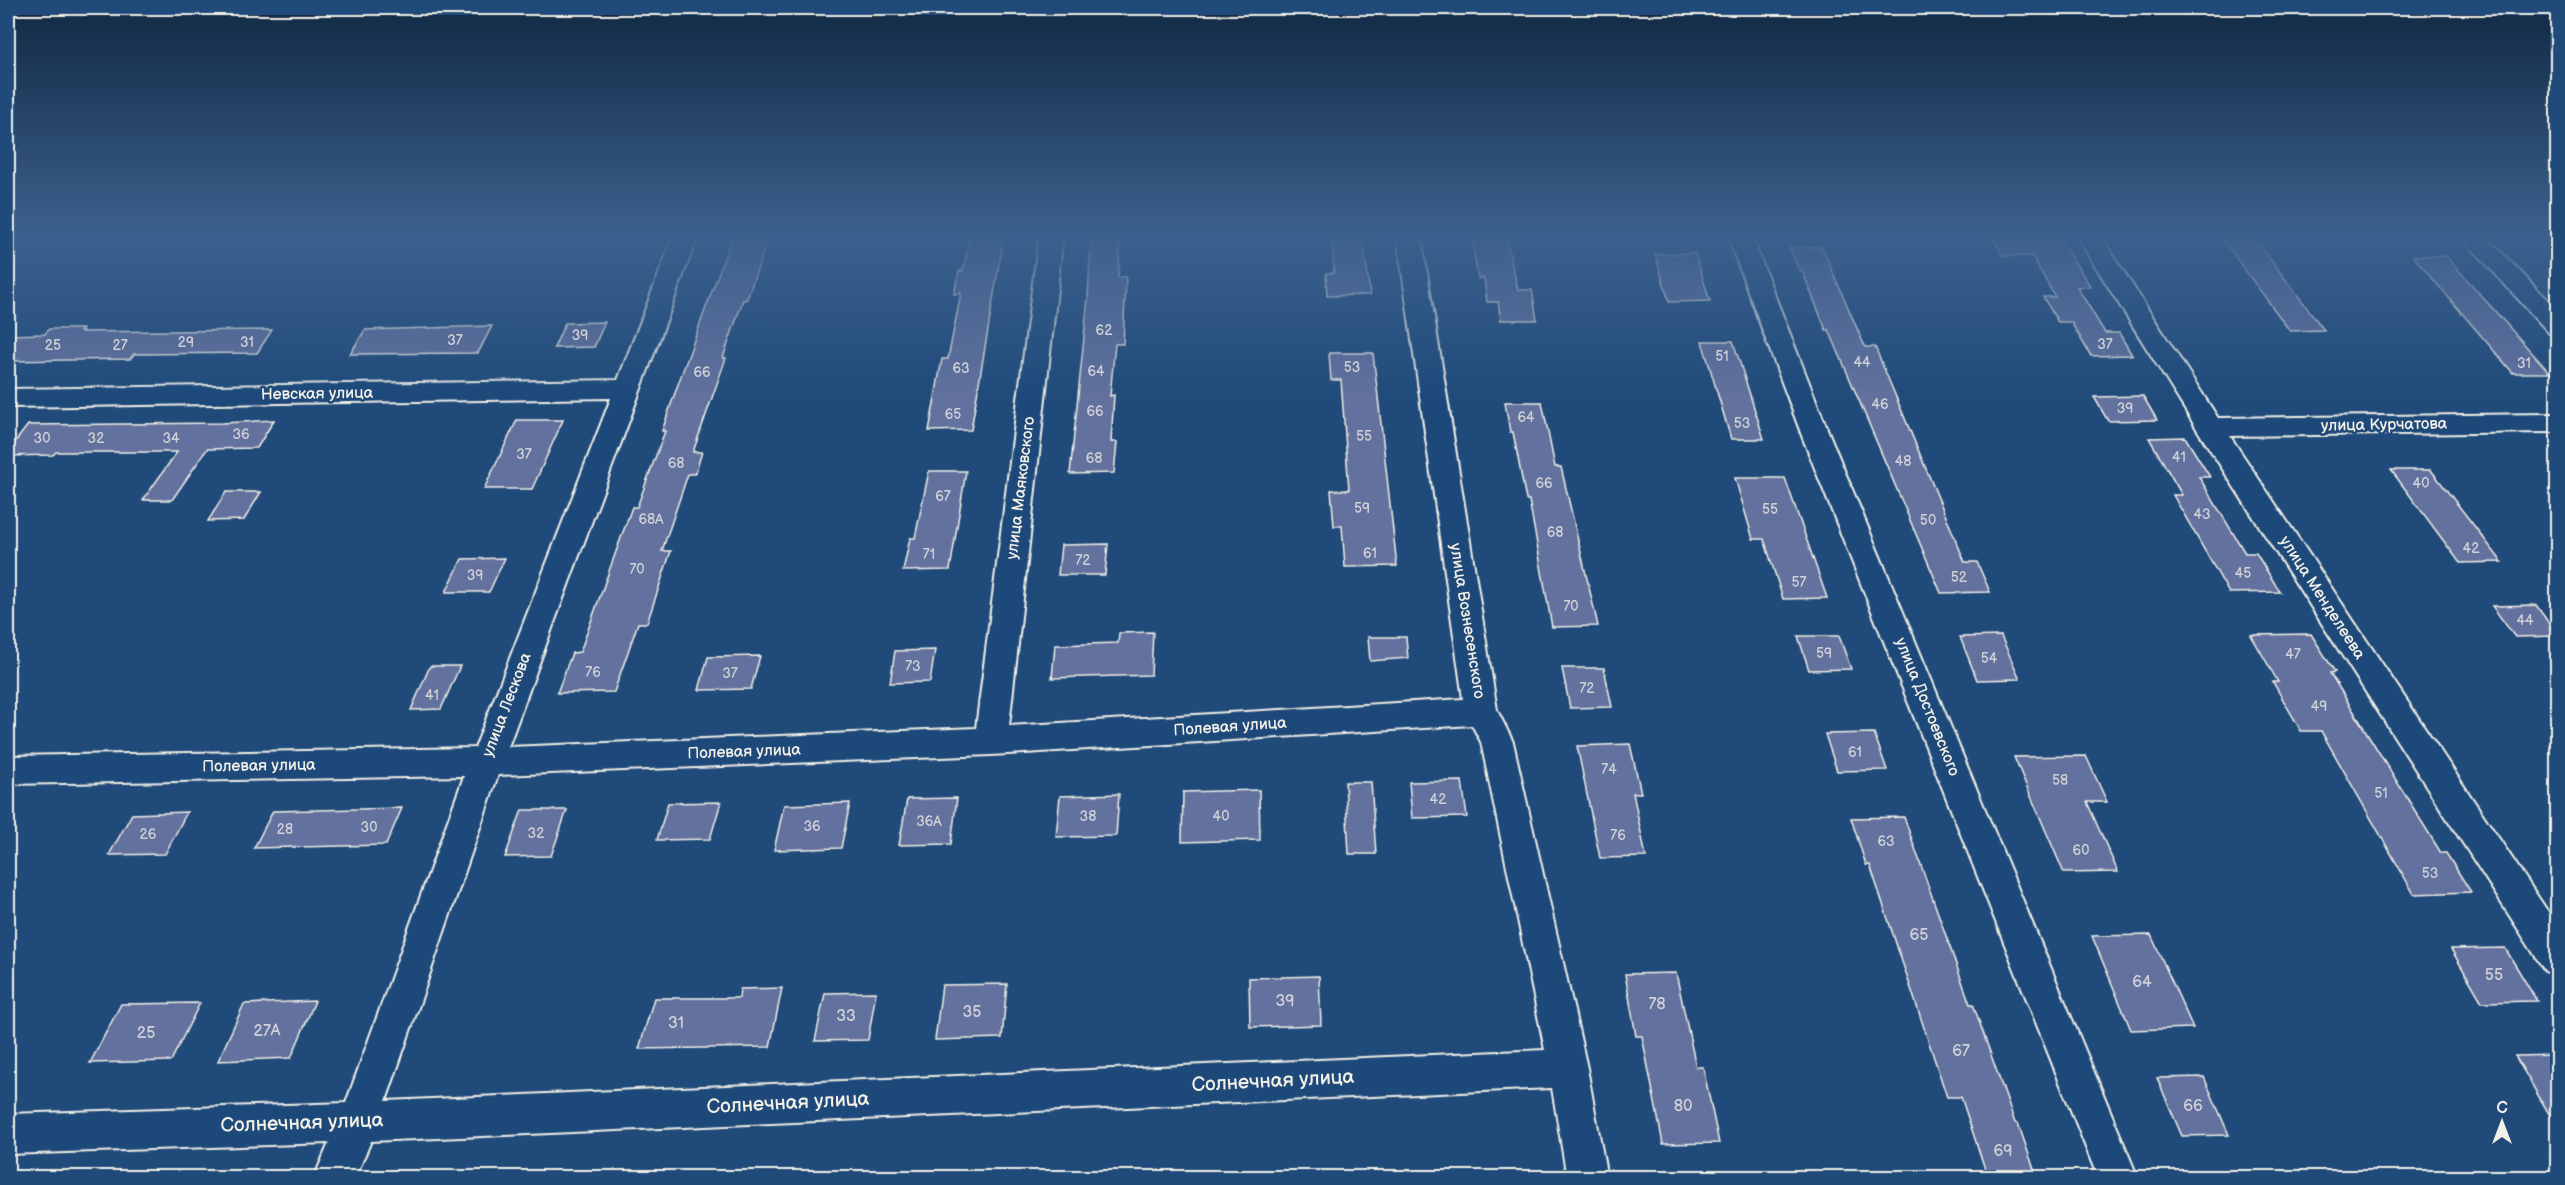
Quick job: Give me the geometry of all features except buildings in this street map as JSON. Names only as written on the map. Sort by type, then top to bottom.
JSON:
[{"type":"street","name":"улица Лескова","points":[[334,1178],[359,1122],[486,762],[664,290]]},
{"type":"street","name":"улица Маяковского","points":[[991,741],[1044,290]]},
{"type":"street","name":"улица Вознесенского","points":[[1417,290],[1480,711],[1497,742],[1568,1068],[1587,1178]]},
{"type":"street","name":"улица Достоевского","points":[[1760,290],[1816,436],[2118,1178]]},
{"type":"street","name":"улица Менделеева","points":[[2123,290],[2210,428],[2558,959]]},
{"type":"street","points":[[2524,290],[2558,327]]},
{"type":"street","name":"Невская улица","points":[[8,398],[626,389]]},
{"type":"street","name":"улица Курчатова","points":[[2210,428],[2558,423]]},
{"type":"street","name":"Полевая улица","points":[[8,770],[486,762],[991,741],[1480,711]]},
{"type":"street","name":"Солнечная улица","points":[[8,1134],[359,1122],[1568,1068]]}]
